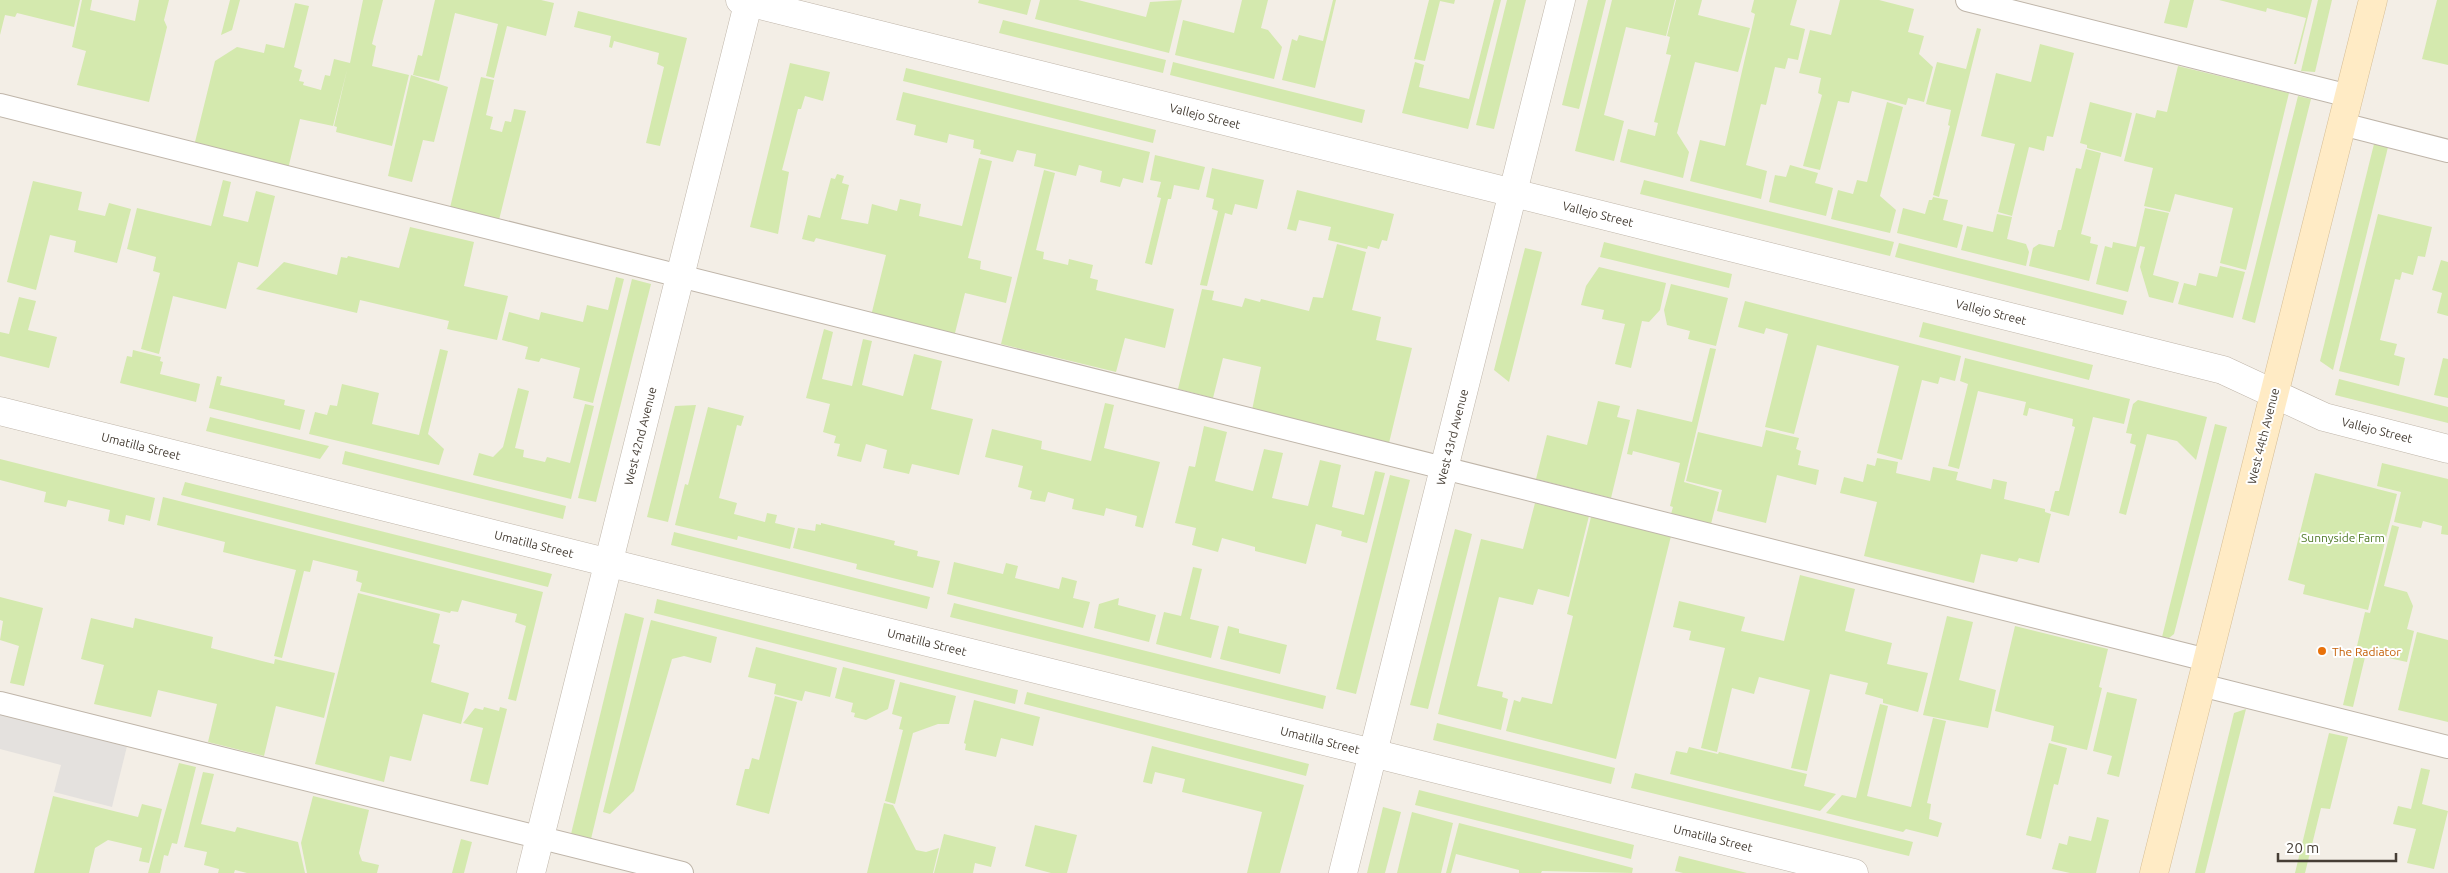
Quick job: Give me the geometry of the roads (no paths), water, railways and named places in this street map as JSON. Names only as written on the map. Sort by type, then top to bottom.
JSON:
[{"type":"street","name":"West 43rd Avenue","points":[[1343,873],[1561,0]]},
{"type":"street","name":"West 44th Avenue","points":[[2154,873],[2373,0]]},
{"type":"street","name":"Vallejo Street","points":[[746,1],[2223,370],[2324,417],[2448,449]]},
{"type":"street","name":"West 42nd Avenue","points":[[531,873],[680,276],[746,1]]},
{"type":"street","name":"Umatilla Street","points":[[0,411],[1854,873]]},
{"type":"lane","points":[[1967,0],[2349,96]]},
{"type":"lane","points":[[0,106],[1444,468],[2204,673],[2448,747]]},
{"type":"lane","points":[[2342,124],[2448,151]]},
{"type":"lane","points":[[0,702],[682,873]]},
{"type":"place","name":"The Radiator","points":[[2322,651]]},
{"type":"park label","name":"Sunnyside Farm","points":[[2343,537]]}]
